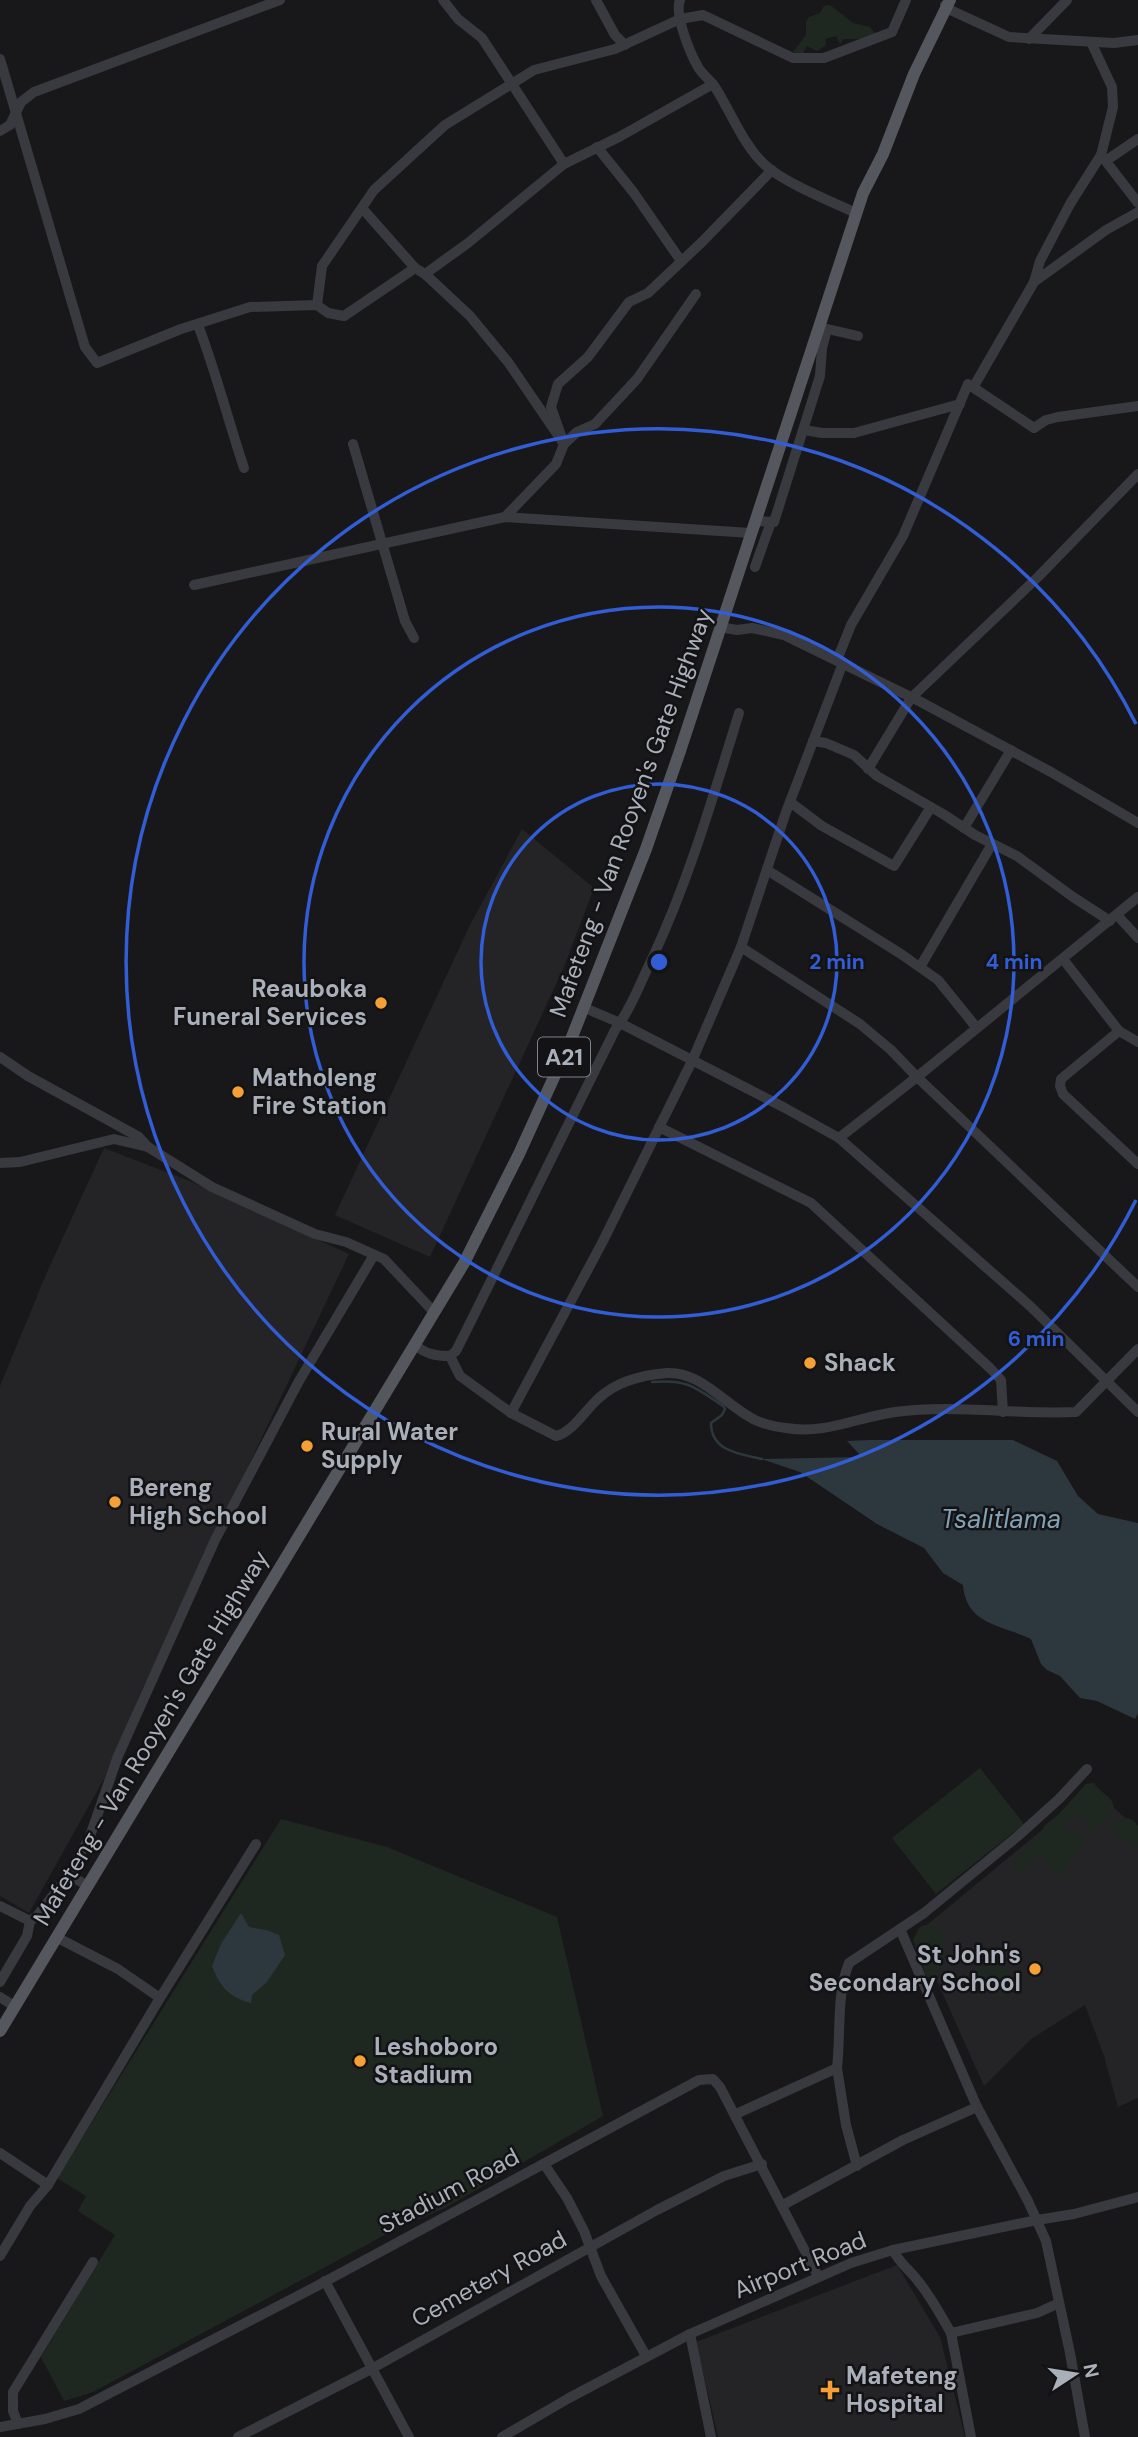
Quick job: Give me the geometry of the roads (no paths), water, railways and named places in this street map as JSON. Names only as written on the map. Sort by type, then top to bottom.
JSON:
[{"type":"main road","name":"Mafeteng - Van Rooyen's Gate Highway","points":[[0,2031],[464,1263],[519,1154],[584,1008],[654,824],[823,328],[856,213],[946,3]]},
{"type":"street","points":[[0,131],[10,125],[21,102],[34,92],[214,27],[279,0]]},
{"type":"street","points":[[443,0],[458,19],[482,38],[564,164]]},
{"type":"street","points":[[596,0],[615,35],[625,45]]},
{"type":"street","points":[[680,0],[680,19],[698,68],[713,84],[765,165],[856,213]]},
{"type":"street","points":[[317,305],[322,266],[374,190],[445,125],[534,71],[615,49],[680,19],[703,15],[793,58],[824,58],[892,32],[906,0]]},
{"type":"street","points":[[1029,39],[1067,0]]},
{"type":"street","points":[[946,3],[1009,37],[1114,43],[1138,40]]},
{"type":"street","points":[[1091,42],[1112,87],[1113,107],[1104,158],[1138,203]]},
{"type":"street","points":[[0,59],[85,347],[97,363],[181,329],[250,307],[317,305],[328,313],[344,316],[468,243],[564,164],[713,84]]},
{"type":"street","points":[[974,386],[1034,282],[1040,261],[1070,204],[1104,158],[1138,139]]},
{"type":"street","points":[[597,147],[634,193],[681,261]]},
{"type":"street","points":[[564,444],[551,407],[558,384],[588,357],[629,302],[648,293],[772,170]]},
{"type":"street","points":[[362,208],[420,271],[470,316],[508,362],[564,444]]},
{"type":"street","points":[[1034,282],[1106,230],[1138,212]]},
{"type":"street","points":[[505,516],[556,464],[564,444],[577,432],[595,424],[637,379],[696,294]]},
{"type":"street","points":[[198,325],[214,367],[244,468]]},
{"type":"street","points":[[194,585],[505,516],[753,527],[774,522],[820,376],[823,328],[858,336]]},
{"type":"street","points":[[511,1413],[602,1243],[692,1061],[741,947],[851,625],[903,536],[968,384],[1034,428],[1046,420],[1058,417],[1138,406]]},
{"type":"street","points":[[804,430],[854,433],[960,404]]},
{"type":"street","points":[[353,444],[405,621],[414,638]]},
{"type":"street","points":[[868,769],[911,698],[1038,577],[1138,474]]},
{"type":"street","points":[[755,567],[771,522]]},
{"type":"street","points":[[720,627],[751,628],[784,635],[1011,750],[1136,819]]},
{"type":"street","points":[[415,1345],[436,1356],[450,1356],[456,1351],[472,1320],[674,912],[739,713]]},
{"type":"street","points":[[813,741],[854,755],[877,776],[1017,856],[1073,897],[1114,918],[1138,938]]},
{"type":"street","points":[[964,828],[1011,750]]},
{"type":"street","points":[[790,802],[822,826],[894,866],[931,807]]},
{"type":"street","points":[[920,967],[992,844]]},
{"type":"street","points":[[767,870],[938,980],[976,1027]]},
{"type":"street","points":[[839,1138],[1138,897]]},
{"type":"street","points":[[741,947],[860,1024],[891,1050],[1138,1287]]},
{"type":"street","points":[[1063,958],[1119,1031],[1138,1042]]},
{"type":"street","points":[[584,1008],[620,1023],[839,1138],[1030,1306],[1138,1412]]},
{"type":"street","points":[[1119,1031],[1061,1079],[1060,1086],[1063,1094],[1138,1164]]},
{"type":"street","points":[[0,1057],[28,1076],[139,1138],[148,1147],[212,1187],[315,1234],[346,1242],[384,1259],[433,1311]]},
{"type":"street","points":[[659,1127],[811,1203],[991,1369],[1001,1380],[1003,1412]]},
{"type":"street","points":[[0,1163],[20,1162],[114,1139],[148,1147]]},
{"type":"street","points":[[0,1982],[27,1936],[30,1921],[37,1916],[69,1875],[90,1836],[118,1756],[215,1540],[299,1381],[373,1255]]},
{"type":"street","points":[[450,1356],[460,1376],[511,1413],[547,1433],[560,1436],[601,1396],[619,1383],[671,1373],[695,1378],[756,1420],[785,1428],[813,1431],[895,1412],[1076,1412],[1138,1349]]},
{"type":"street","points":[[857,2166],[846,2125],[837,2068],[843,1983],[849,1962],[900,1929],[1018,1836],[1087,1769]]},
{"type":"street","points":[[0,2256],[30,2206],[48,2185],[159,1997],[256,1844]]},
{"type":"street","points":[[69,1875],[88,1886]]},
{"type":"street","points":[[0,1906],[30,1921]]},
{"type":"street","points":[[900,1929],[977,2107],[1046,2241],[1085,2437]]},
{"type":"street","points":[[56,1937],[118,1969],[159,1997]]},
{"type":"street","points":[[0,1997],[14,2006]]},
{"type":"street","points":[[736,2114],[837,2068]]},
{"type":"street","name":"Stadium Road","points":[[0,2427],[79,2409],[325,2281],[699,2080],[713,2079],[736,2114],[818,2276]]},
{"type":"street","points":[[783,2205],[903,2140],[977,2107]]},
{"type":"street","points":[[0,2153],[48,2185]]},
{"type":"street","points":[[544,2164],[592,2247],[601,2276],[646,2357]]},
{"type":"street","name":"Cemetery Road","points":[[238,2437],[373,2368],[724,2176],[762,2164]]},
{"type":"street","name":"Airport Road","points":[[502,2437],[517,2434],[569,2398],[690,2334],[818,2276],[893,2250],[1074,2214],[1138,2197]]},
{"type":"street","points":[[893,2250],[899,2263],[916,2278],[936,2305],[951,2333],[971,2437]]},
{"type":"street","points":[[18,2424],[13,2411],[13,2392],[93,2262]]},
{"type":"street","points":[[325,2281],[409,2437]]},
{"type":"street","points":[[951,2333],[1037,2313],[1059,2304]]},
{"type":"street","points":[[690,2334],[711,2437]]},
{"type":"water","name":"Tsalitlama","points":[[1013,1440],[1057,1461],[1078,1496],[1098,1514],[1138,1523],[1138,1713],[1135,1719],[1097,1701],[1080,1698],[1060,1676],[1041,1664],[1031,1639],[978,1616],[966,1598],[963,1585],[943,1573],[924,1548],[877,1524],[800,1472],[761,1459],[862,1457],[847,1441]]},
{"type":"water","points":[[241,1913],[249,1927],[279,1935],[285,1955],[266,1983],[252,1995],[251,2003],[226,1990],[212,1966],[221,1944]]},
{"type":"waterway","points":[[652,1382],[682,1383],[723,1406],[725,1409],[722,1415],[711,1423],[716,1440],[729,1450],[762,1459]]},
{"type":"place","name":"Reauboka Funeral Services","points":[[381,1003]]},
{"type":"place","name":"Matholeng Fire Station","points":[[238,1092]]},
{"type":"place","name":"Shack","points":[[810,1363]]},
{"type":"place","name":"Rural Water Supply","points":[[307,1446]]},
{"type":"place","name":"Bereng High School","points":[[115,1502]]},
{"type":"place","name":"St John's Secondary School","points":[[1035,1969]]},
{"type":"place","name":"Leshoboro Stadium","points":[[360,2061]]},
{"type":"place","name":"Mafeteng Hospital","points":[[830,2390]]}]
